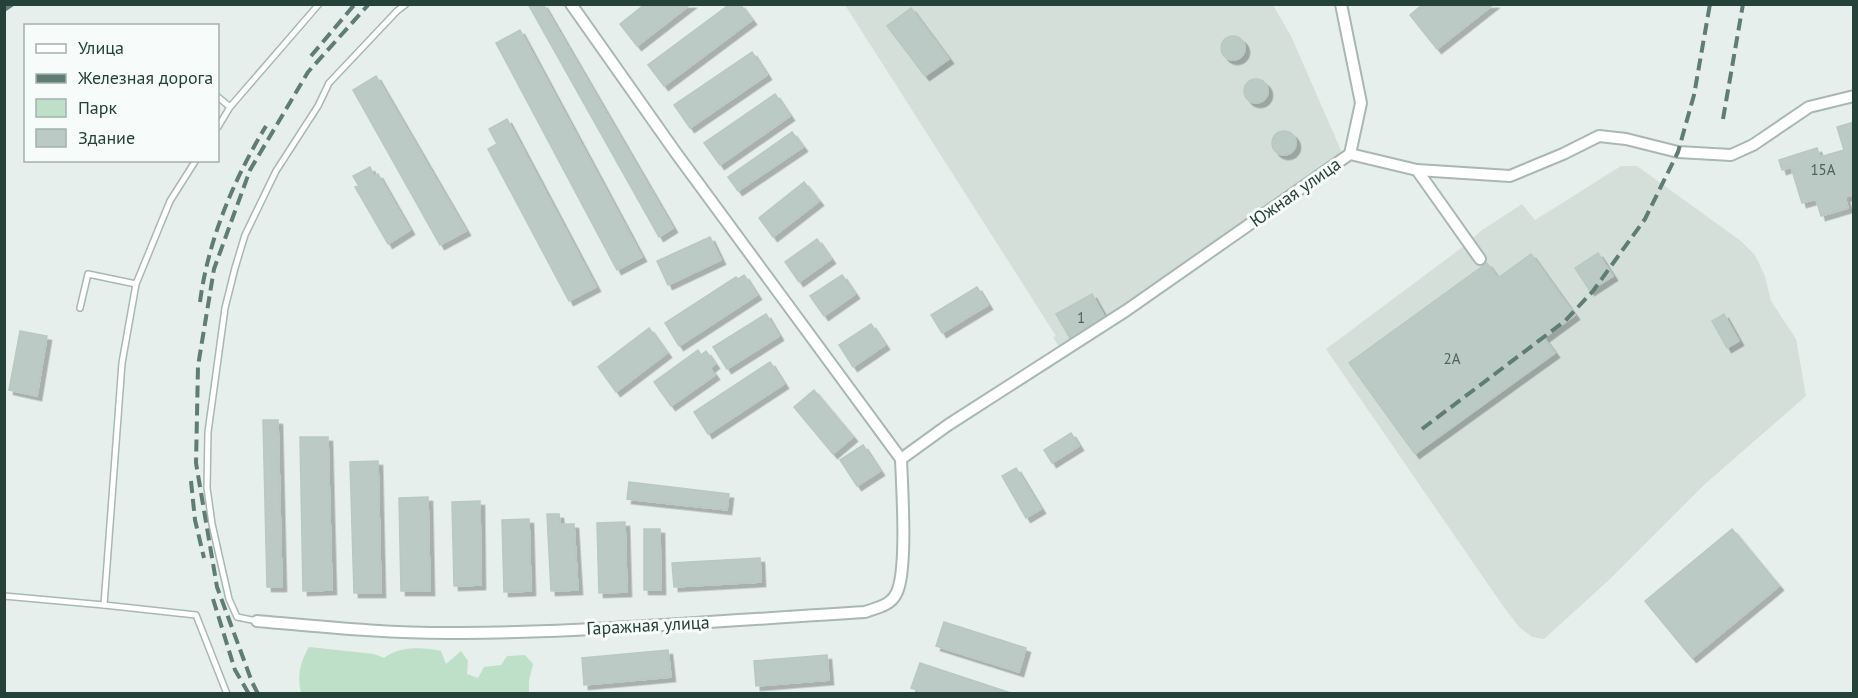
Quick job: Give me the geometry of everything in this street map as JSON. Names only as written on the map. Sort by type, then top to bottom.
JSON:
[{"type":"street","points":[[571,4],[676,153],[902,459]]},
{"type":"street","points":[[1341,4],[1362,104],[1350,153]]},
{"type":"street","name":"Южная улица","points":[[902,459],[948,425],[1127,310],[1350,153],[1417,170],[1510,176],[1599,136],[1626,139],[1678,152],[1731,155],[1753,145],[1809,107],[1854,96]]},
{"type":"street","points":[[1417,170],[1480,259]]},
{"type":"street","name":"Гаражная улица","points":[[257,621],[358,630],[460,633],[661,625],[865,612],[886,605],[896,594],[902,573],[902,459]]},
{"type":"lane","points":[[219,125],[230,107],[319,4]]},
{"type":"lane","points":[[257,621],[237,617],[229,599],[212,524],[207,488],[208,432],[225,308],[245,234],[276,171],[318,106],[329,83],[397,10],[406,4]]},
{"type":"lane","points":[[219,98],[230,107]]},
{"type":"lane","points":[[104,605],[122,363],[136,284],[170,201],[195,162]]},
{"type":"lane","points":[[80,308],[88,274],[136,284]]},
{"type":"lane","points":[[4,596],[196,615],[227,693]]},
{"type":"shaded area","points":[[845,5],[1273,5],[1291,36],[1347,164],[1155,296],[1061,350],[1053,337],[1056,336]]},
{"type":"shaded area","points":[[1621,166],[1637,166],[1741,241],[1755,255],[1765,276],[1771,301],[1796,339],[1806,396],[1705,484],[1609,580],[1544,639],[1532,637],[1519,627],[1503,606],[1326,349],[1464,246],[1482,230],[1522,204],[1535,220]]},
{"type":"green space","points":[[309,647],[374,654],[384,658],[404,649],[426,649],[441,651],[446,664],[461,651],[468,661],[467,674],[478,678],[484,667],[501,665],[507,656],[525,655],[533,664],[529,693],[301,693],[300,669]]},
{"type":"building","points":[[528,4],[543,4],[673,228],[659,237]]},
{"type":"building","points":[[645,4],[691,4],[637,46],[620,24]]},
{"type":"building","points":[[730,4],[740,4],[752,20],[664,86],[648,65]]},
{"type":"building","points":[[1423,4],[1494,4],[1437,49],[1410,15]]},
{"type":"building","points":[[911,8],[949,59],[925,76],[887,26]]},
{"type":"building","points":[[520,30],[642,257],[617,270],[496,43]]},
{"type":"building","points":[[1233,36],[1238,37],[1244,43],[1244,53],[1238,59],[1233,60],[1228,59],[1222,53],[1221,48],[1222,43],[1228,37]]},
{"type":"building","points":[[752,52],[767,75],[690,128],[674,105]]},
{"type":"building","points":[[376,76],[466,231],[440,245],[353,90]]},
{"type":"building","points":[[1256,79],[1261,80],[1267,86],[1267,96],[1261,102],[1256,103],[1251,102],[1245,96],[1244,91],[1245,86],[1251,80]]},
{"type":"building","points":[[775,94],[790,116],[720,165],[704,143]]},
{"type":"building","points":[[507,119],[596,287],[569,301],[488,149],[497,144],[489,129]]},
{"type":"building","points":[[1854,122],[1854,195],[1845,197],[1848,208],[1821,216],[1816,199],[1802,203],[1791,167],[1782,170],[1779,160],[1817,148],[1820,157],[1844,150],[1837,127]]},
{"type":"building","points":[[1284,131],[1289,132],[1295,138],[1295,148],[1289,154],[1284,155],[1279,154],[1273,148],[1272,143],[1273,138],[1279,132]]},
{"type":"building","points":[[792,132],[803,147],[738,191],[728,177]]},
{"type":"building","points":[[370,167],[374,176],[378,174],[410,230],[388,244],[355,187],[359,186],[353,176]]},
{"type":"building","points":[[804,182],[819,201],[773,237],[759,218]]},
{"type":"building","points":[[710,237],[721,260],[668,285],[657,261]]},
{"type":"building","points":[[817,239],[831,259],[799,282],[785,262]]},
{"type":"building","points":[[1598,253],[1613,276],[1590,291],[1575,268]]},
{"type":"building","points":[[1531,254],[1575,315],[1544,338],[1555,353],[1415,454],[1349,363],[1487,263],[1498,278]]},
{"type":"building","points":[[744,275],[757,295],[679,346],[665,323],[736,277],[738,279]]},
{"type":"building","points":[[842,275],[855,294],[824,316],[810,296]]},
{"type":"building","points":[[977,287],[988,305],[942,333],[931,315]]},
{"type":"building","points":[[1092,294],[1106,319],[1071,340],[1056,314]]},
{"type":"building","points":[[766,314],[779,336],[727,369],[713,347]]},
{"type":"building","points":[[1724,314],[1739,341],[1727,348],[1712,321]]},
{"type":"building","points":[[871,324],[885,345],[853,367],[839,345]]},
{"type":"building","points":[[649,328],[667,353],[616,392],[598,367]]},
{"type":"building","points":[[20,331],[47,336],[37,396],[9,390]]},
{"type":"building","points":[[698,350],[701,355],[706,351],[715,364],[710,368],[715,375],[671,406],[654,382]]},
{"type":"building","points":[[770,362],[784,384],[708,434],[694,412]]},
{"type":"building","points":[[814,390],[853,437],[833,454],[794,407]]},
{"type":"building","points":[[263,420],[278,420],[282,587],[267,587]]},
{"type":"building","points":[[1071,433],[1079,446],[1052,463],[1044,450]]},
{"type":"building","points":[[300,437],[328,437],[332,590],[303,591]]},
{"type":"building","points":[[863,445],[880,471],[857,486],[840,460]]},
{"type":"building","points":[[378,461],[381,593],[354,593],[350,462]]},
{"type":"building","points":[[1016,468],[1041,509],[1026,518],[1002,476]]},
{"type":"building","points":[[629,482],[729,494],[727,510],[627,499]]},
{"type":"building","points":[[428,497],[430,591],[401,591],[399,498]]},
{"type":"building","points":[[480,501],[481,585],[454,586],[452,502]]},
{"type":"building","points":[[547,514],[559,514],[560,524],[574,524],[578,590],[551,591]]},
{"type":"building","points":[[529,519],[531,591],[504,592],[502,520]]},
{"type":"building","points":[[625,522],[627,592],[599,593],[597,523]]},
{"type":"building","points":[[644,529],[660,529],[661,590],[644,590]]},
{"type":"building","points":[[1732,529],[1779,586],[1692,658],[1645,601]]},
{"type":"building","points":[[760,558],[761,582],[674,587],[672,563]]},
{"type":"building","points":[[944,622],[1026,648],[1019,672],[936,646]]},
{"type":"building","points":[[668,650],[671,677],[584,685],[582,658]]},
{"type":"building","points":[[827,655],[829,680],[756,686],[754,661]]},
{"type":"building","points":[[920,663],[1014,694],[929,694],[911,688]]},
{"type":"railway","points":[[4,10],[13,4]]},
{"type":"railway","points":[[311,56],[355,4]]},
{"type":"railway","points":[[258,694],[217,587],[196,463],[198,366],[214,269],[250,170],[308,72],[369,4]]},
{"type":"railway","points":[[1422,429],[1565,321],[1593,291],[1645,219],[1678,152],[1694,95],[1710,4]]},
{"type":"railway","points":[[1723,119],[1743,4]]},
{"type":"railway","points":[[200,302],[209,256],[224,211],[243,167],[266,126]]},
{"type":"railway","points":[[191,481],[195,520],[204,558]]},
{"type":"railway","points":[[213,599],[235,670],[249,694]]}]
